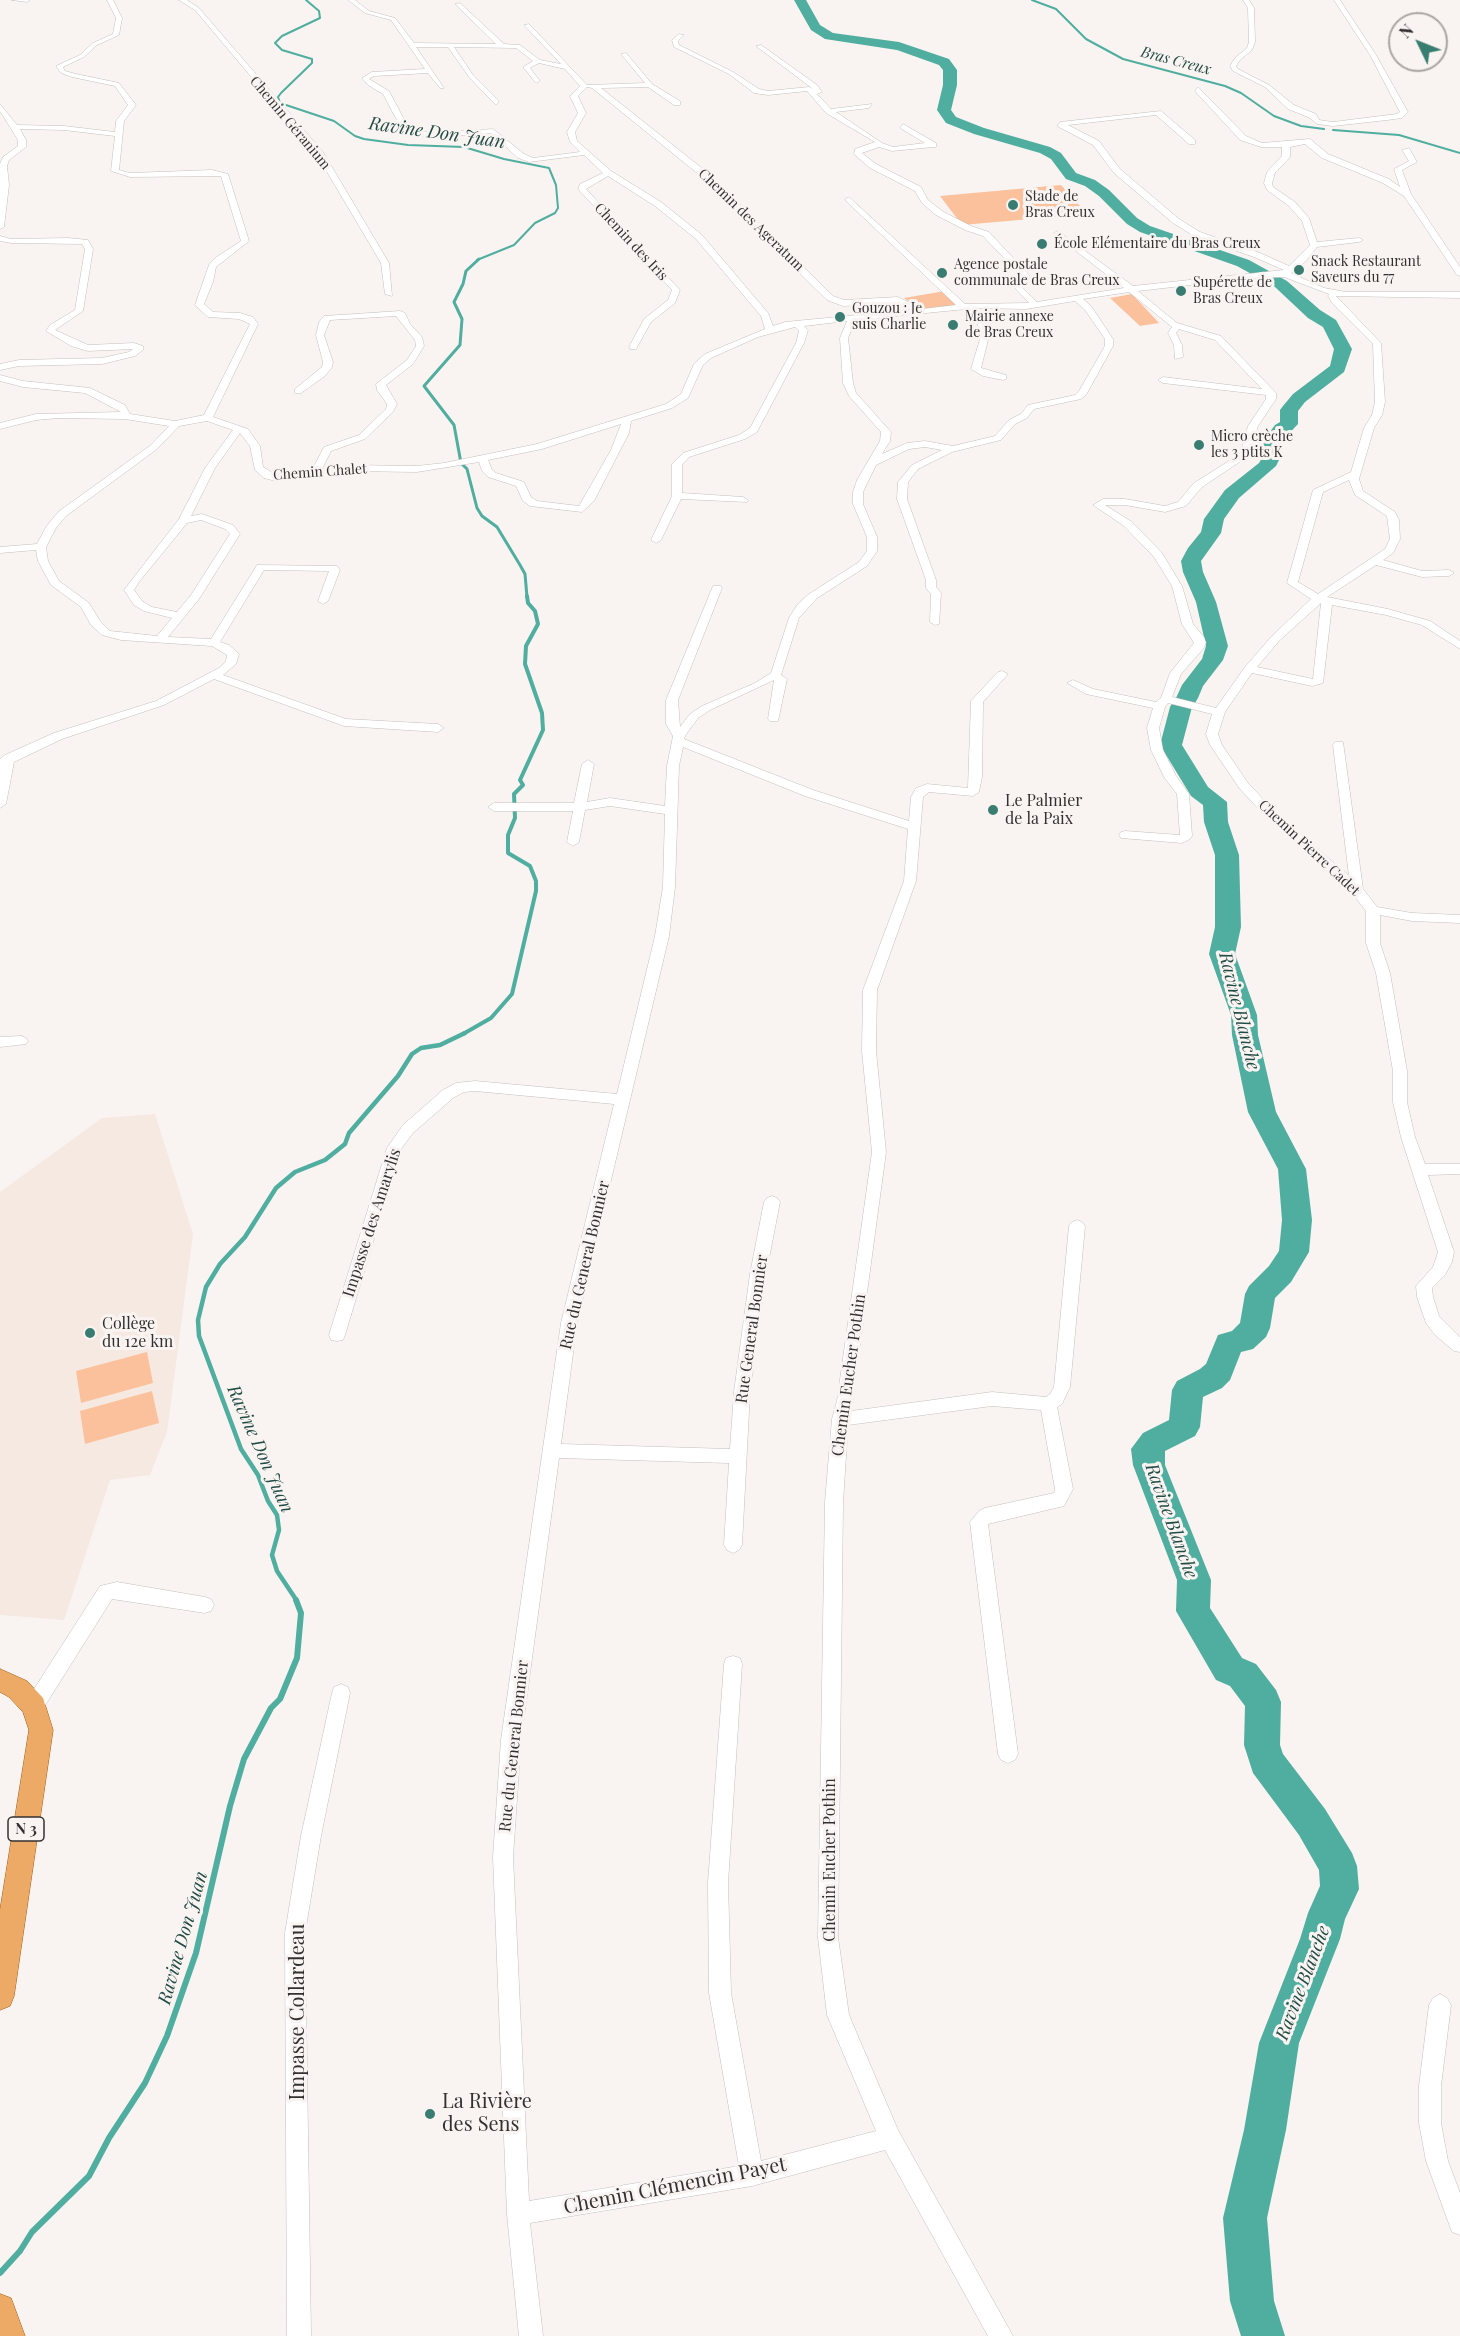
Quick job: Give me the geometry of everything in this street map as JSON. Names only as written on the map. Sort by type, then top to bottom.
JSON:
[{"type":"main road","points":[[0,1680],[18,1689],[34,1706]]},
{"type":"main road","name":"N 3","points":[[0,1996],[7,1911],[41,1730],[34,1706]]},
{"type":"street","points":[[15,0],[27,0]]},
{"type":"street","points":[[110,0],[119,18],[116,35],[95,44],[82,56],[59,66],[63,72],[74,76],[118,85],[132,105],[120,121],[115,171],[130,175],[221,173],[226,176],[237,208],[244,241],[212,267],[209,282],[199,305],[202,310],[211,315],[240,316],[250,319],[254,324],[208,418]]},
{"type":"street","name":"Chemin Géranium","points":[[182,0],[197,9],[320,154],[385,263],[389,294]]},
{"type":"street","points":[[351,0],[365,11],[393,19],[442,87]]},
{"type":"street","points":[[1198,89],[1243,138],[1261,145],[1286,145],[1306,141],[1315,126],[1313,117],[1291,107],[1268,87],[1235,70],[1234,63],[1250,49],[1252,42],[1251,8],[1246,0]]},
{"type":"street","points":[[1315,126],[1387,118],[1399,116],[1404,112],[1373,55],[1337,0]]},
{"type":"street","points":[[458,4],[501,45]]},
{"type":"street","points":[[527,25],[584,86]]},
{"type":"street","points":[[681,35],[675,40],[675,46],[731,73],[757,92],[806,89],[829,111],[878,141],[879,144],[892,149],[933,145],[903,126]]},
{"type":"street","points":[[411,44],[521,46],[538,61],[567,68]]},
{"type":"street","points":[[450,46],[471,76],[496,103]]},
{"type":"street","points":[[759,46],[815,86],[818,92],[813,94]]},
{"type":"street","points":[[624,54],[650,86],[677,103]]},
{"type":"street","points":[[536,81],[526,67],[538,61]]},
{"type":"street","points":[[430,71],[372,74],[365,78],[370,84],[386,93],[403,124],[416,133],[435,135],[493,131],[498,133],[521,156],[532,160],[586,153]]},
{"type":"street","points":[[650,86],[584,86],[574,96],[582,113],[571,136],[608,173],[658,204],[699,237],[765,315],[768,329]]},
{"type":"street","name":"Chemin des Ageratum","points":[[594,86],[705,175],[834,300],[849,303],[897,300],[922,312]]},
{"type":"street","points":[[0,106],[22,140],[22,147],[6,159],[3,166],[5,185],[0,227]]},
{"type":"street","points":[[829,111],[868,106]]},
{"type":"street","points":[[1192,142],[1158,113],[1060,124],[1096,143],[1117,171],[1176,221],[1197,234],[1257,255],[1285,273],[1322,290],[1370,295],[1460,295]]},
{"type":"street","points":[[15,127],[64,128],[117,134]]},
{"type":"street","points":[[1306,141],[1325,156],[1386,181],[1407,194]]},
{"type":"street","points":[[879,144],[858,152],[873,166],[918,189],[928,205],[939,213],[968,228],[986,234],[1026,277],[1019,288],[1035,304]]},
{"type":"street","points":[[1286,145],[1286,157],[1271,172],[1268,183],[1270,188],[1292,204],[1306,220],[1314,245]]},
{"type":"street","points":[[1406,150],[1413,162],[1398,169],[1407,194],[1460,273]]},
{"type":"street","name":"Chemin des Iris","points":[[608,173],[583,186],[582,189],[676,290],[677,294],[672,301],[647,321],[633,347]]},
{"type":"street","points":[[849,199],[981,322],[985,336],[976,369],[986,374],[1003,377]]},
{"type":"street","points":[[1058,233],[1176,327],[1218,338],[1271,393],[1271,399],[1253,426],[1244,455],[1198,485],[1182,504],[1165,509],[1125,502],[1103,502],[1098,505],[1128,524],[1158,555],[1177,586],[1188,624],[1200,643],[1176,673],[1153,728],[1156,750],[1170,777],[1183,794],[1186,836],[1182,839],[1125,835]]},
{"type":"street","points":[[0,238],[11,241],[85,242],[89,249],[79,311],[50,331],[74,344],[88,348],[134,346],[140,348],[132,354],[102,361],[20,363],[0,367]]},
{"type":"street","points":[[1285,273],[1314,245],[1359,240]]},
{"type":"street","name":"Chemin Chalet","points":[[239,428],[251,438],[255,446],[258,468],[263,474],[276,478],[348,468],[417,469],[444,466],[539,447],[679,400],[685,396],[699,364],[708,356],[768,329],[965,306],[1035,304],[1131,289],[1285,273]]},
{"type":"street","points":[[1334,292],[1332,296],[1335,301],[1371,334],[1378,347],[1380,402],[1377,415],[1369,428],[1355,474],[1318,490],[1292,583],[1322,600],[1410,617],[1438,629],[1452,643],[1460,646]]},
{"type":"street","points":[[935,622],[936,593],[932,588],[902,499],[903,482],[915,467],[949,450],[998,438],[1012,422],[1024,416],[1031,407],[1078,397],[1083,393],[1109,346],[1109,339],[1088,308],[1077,298]]},
{"type":"street","points":[[298,391],[327,368],[328,362],[320,335],[325,320],[332,317],[391,312],[402,315],[406,325],[419,339],[420,346],[410,362],[381,384],[382,390],[392,404],[390,410],[362,437],[327,449],[316,471]]},
{"type":"street","points":[[678,739],[694,716],[706,708],[774,676],[779,668],[794,618],[801,607],[813,596],[863,564],[872,551],[872,537],[858,504],[862,480],[885,441],[886,432],[852,394],[848,383],[844,346],[852,320]]},
{"type":"street","points":[[656,540],[677,496],[676,471],[682,458],[697,450],[747,435],[758,426],[800,343],[804,330],[797,324]]},
{"type":"street","points":[[1176,327],[1172,333],[1178,345],[1179,357]]},
{"type":"street","points":[[0,378],[23,384],[87,390],[122,408],[126,412],[125,416]]},
{"type":"street","points":[[1163,379],[1271,393]]},
{"type":"street","points":[[0,426],[36,417],[58,415],[125,416],[176,424],[197,418],[208,418],[239,428],[210,468],[184,520],[129,590],[138,603],[148,609],[178,616]]},
{"type":"street","points":[[480,459],[492,476],[520,484],[527,499],[534,504],[582,509],[589,501],[616,450],[624,433],[627,419]]},
{"type":"street","points":[[0,804],[5,761],[57,736],[159,703],[223,670],[232,662],[233,654],[225,647],[214,643],[121,637],[106,633],[95,623],[85,605],[55,583],[43,561],[41,547],[51,527],[62,514],[154,447],[176,424]]},
{"type":"street","points":[[872,463],[907,446],[942,445],[949,450]]},
{"type":"street","name":"Chemin Pierre Cadet","points":[[1355,474],[1355,487],[1359,493],[1388,511],[1394,520],[1392,545],[1389,551],[1322,600],[1275,639],[1249,669],[1219,712],[1212,734],[1216,745],[1244,786],[1272,816],[1357,890],[1373,910],[1373,944],[1385,984],[1400,1071],[1400,1102],[1446,1252],[1439,1271],[1424,1286],[1425,1297],[1436,1325],[1460,1346]]},
{"type":"street","points":[[677,496],[743,500]]},
{"type":"street","points":[[160,640],[195,597],[232,543],[235,534],[229,527],[202,517],[184,520]]},
{"type":"street","points":[[0,550],[41,547]]},
{"type":"street","points":[[1375,561],[1422,574],[1449,573]]},
{"type":"street","points":[[214,643],[261,567],[333,568],[335,570],[323,601]]},
{"type":"street","points":[[717,588],[672,700],[672,724],[678,739],[809,793],[894,822],[914,826]]},
{"type":"street","points":[[1249,669],[1312,683],[1319,681],[1322,600]]},
{"type":"street","name":"Chemin Eucher Pothin","points":[[890,2138],[838,2015],[828,1937],[834,1502],[840,1419],[845,1401],[879,1152],[870,1051],[870,990],[910,881],[917,797],[920,791],[927,788],[973,792],[976,777],[977,701],[1002,674]]},
{"type":"street","points":[[212,675],[344,722],[438,728]]},
{"type":"street","points":[[774,676],[781,679],[774,719]]},
{"type":"street","points":[[1072,683],[1090,692],[1219,712]]},
{"type":"street","name":"Rue du General Bonnier","points":[[531,2336],[518,2214],[503,1857],[511,1740],[569,1323],[662,936],[669,887],[673,766],[678,739]]},
{"type":"street","points":[[1339,745],[1357,890]]},
{"type":"street","points":[[573,842],[588,764]]},
{"type":"street","points":[[500,807],[580,807],[610,802],[671,811]]},
{"type":"street","points":[[1373,910],[1412,917],[1460,919]]},
{"type":"street","points":[[0,1042],[21,1041]]},
{"type":"street","name":"Impasse des Amarylis","points":[[337,1335],[394,1148],[408,1129],[448,1094],[461,1087],[475,1086],[623,1100]]},
{"type":"street","points":[[1419,1170],[1460,1169]]},
{"type":"street","name":"Rue General Bonnier","points":[[733,1545],[742,1392],[756,1286],[772,1202]]},
{"type":"street","points":[[840,1419],[992,1399],[1048,1404],[1056,1400],[1062,1387],[1077,1226]]},
{"type":"street","points":[[1008,1754],[980,1522],[985,1516],[1058,1501],[1061,1497],[1064,1489],[1048,1404]]},
{"type":"street","points":[[551,1451],[737,1456]]},
{"type":"street","points":[[34,1706],[106,1592],[117,1590],[205,1605]]},
{"type":"street","points":[[733,1664],[718,1884],[720,1993],[752,2175]]},
{"type":"street","name":"Impasse Collardeau","points":[[299,2336],[295,1934],[311,1836],[341,1693]]},
{"type":"street","points":[[1440,2004],[1430,2086],[1430,2123],[1437,2161],[1460,2224]]},
{"type":"street","points":[[890,2138],[1001,2336]]},
{"type":"street","name":"Chemin Clémencin Payet","points":[[518,2214],[752,2175],[890,2138]]},
{"type":"shaded area","name":"Stade de Bras Creux","points":[[1061,185],[1087,214],[962,225],[940,196]]},
{"type":"shaded area","points":[[945,291],[960,305],[921,311],[904,298]]},
{"type":"shaded area","points":[[1132,294],[1159,323],[1140,326],[1110,298]]},
{"type":"shaded area","name":"Collège du 12e km","points":[[155,1114],[193,1234],[167,1432],[150,1475],[110,1480],[64,1620],[0,1615],[0,1192],[102,1118]]},
{"type":"shaded area","points":[[147,1352],[153,1383],[81,1403],[76,1371]]},
{"type":"shaded area","points":[[152,1391],[159,1423],[85,1444],[80,1411]]},
{"type":"waterway","name":"Ravine Don Juan","points":[[306,0],[319,11],[320,18],[282,36],[275,43],[282,50],[312,59],[312,63],[281,93],[278,97],[280,103],[334,121],[355,136],[364,139],[408,145],[464,147],[504,159],[549,168],[556,185],[558,208],[555,213],[535,223],[514,245],[479,259]]},
{"type":"waterway","name":"Ravine Blanche","points":[[800,0],[815,27],[829,36],[899,46],[944,62],[950,70],[950,85],[944,110],[951,120],[979,131],[1045,150],[1056,156],[1071,176],[1090,183],[1104,193],[1132,221],[1145,229],[1243,263],[1281,284],[1314,314],[1330,324],[1334,331],[1343,349],[1338,368],[1299,398],[1289,410],[1289,424],[1281,429],[1270,444],[1271,458],[1267,466],[1232,494],[1214,519],[1211,533],[1195,552],[1191,561],[1193,572],[1206,602],[1217,646],[1212,660],[1193,685],[1187,698]]},
{"type":"waterway","name":"Bras Creux","points":[[1032,0],[1056,9],[1086,39],[1123,59],[1225,86],[1241,93],[1274,116],[1301,126],[1324,129]]},
{"type":"waterway","name":"Bras Creux","points":[[1333,130],[1399,135],[1460,153]]},
{"type":"waterway","name":"Ravine Don Juan","points":[[479,259],[466,271],[463,284],[454,302],[462,319],[460,345],[424,386],[454,425],[461,463],[467,469],[477,508],[482,516],[497,527],[520,565],[525,574],[527,597]]},
{"type":"waterway","name":"Ravine Don Juan","points":[[463,1034],[491,1018],[512,994],[536,891],[536,881],[530,866],[508,853],[508,835],[515,818],[514,794],[523,785],[520,780],[543,730],[542,713],[525,664],[526,646],[538,624],[535,611],[528,603],[527,596]]},
{"type":"waterway","name":"Ravine Blanche","points":[[1181,707],[1171,745],[1199,791],[1215,802],[1216,822],[1227,855],[1228,927],[1222,954],[1244,1015],[1245,1035],[1262,1112],[1292,1169],[1297,1220],[1294,1252],[1280,1274],[1260,1294],[1255,1328],[1242,1340],[1229,1344],[1219,1371],[1211,1379],[1188,1390],[1184,1427],[1154,1442],[1147,1449],[1149,1465],[1194,1580],[1193,1611],[1229,1669],[1243,1675],[1263,1702],[1262,1745],[1266,1761],[1312,1822],[1338,1866],[1340,1889],[1327,1913],[1320,1939],[1279,2043],[1265,2130],[1245,2218],[1252,2301],[1263,2336]]},
{"type":"waterway","name":"Ravine Don Juan","points":[[297,1601],[277,1571],[272,1555],[279,1530],[277,1515],[268,1501],[258,1475],[241,1449],[199,1336],[198,1320],[206,1287],[220,1264],[245,1237],[276,1188],[295,1172],[325,1160],[345,1144],[349,1133],[398,1076],[412,1054],[421,1048],[440,1045],[463,1034]]},
{"type":"waterway","name":"Ravine Don Juan","points":[[0,2273],[20,2251],[32,2232],[89,2176],[109,2138],[145,2083],[167,2036],[196,1953],[230,1806],[244,1759],[271,1708],[280,1699],[297,1658],[301,1613],[296,1600]]},
{"type":"place","name":"Stade de Bras Creux","points":[[1013,205]]},
{"type":"place","name":"École Elémentaire du Bras Creux","points":[[1042,244]]},
{"type":"place","name":"Snack Restaurant Saveurs du 77","points":[[1299,270]]},
{"type":"place","name":"Agence postale communale de Bras Creux","points":[[942,273]]},
{"type":"place","name":"Supérette de Bras Creux","points":[[1181,291]]},
{"type":"place","name":"Gouzou : Je suis Charlie","points":[[840,317]]},
{"type":"place","name":"Mairie annexe de Bras Creux","points":[[953,325]]},
{"type":"place","name":"Micro crèche les 3 ptits K","points":[[1199,445]]},
{"type":"place","name":"Le Palmier de la Paix","points":[[993,810]]},
{"type":"place","name":"Collège du 12e km","points":[[90,1333]]},
{"type":"place","name":"La Rivière des Sens","points":[[430,2114]]}]
